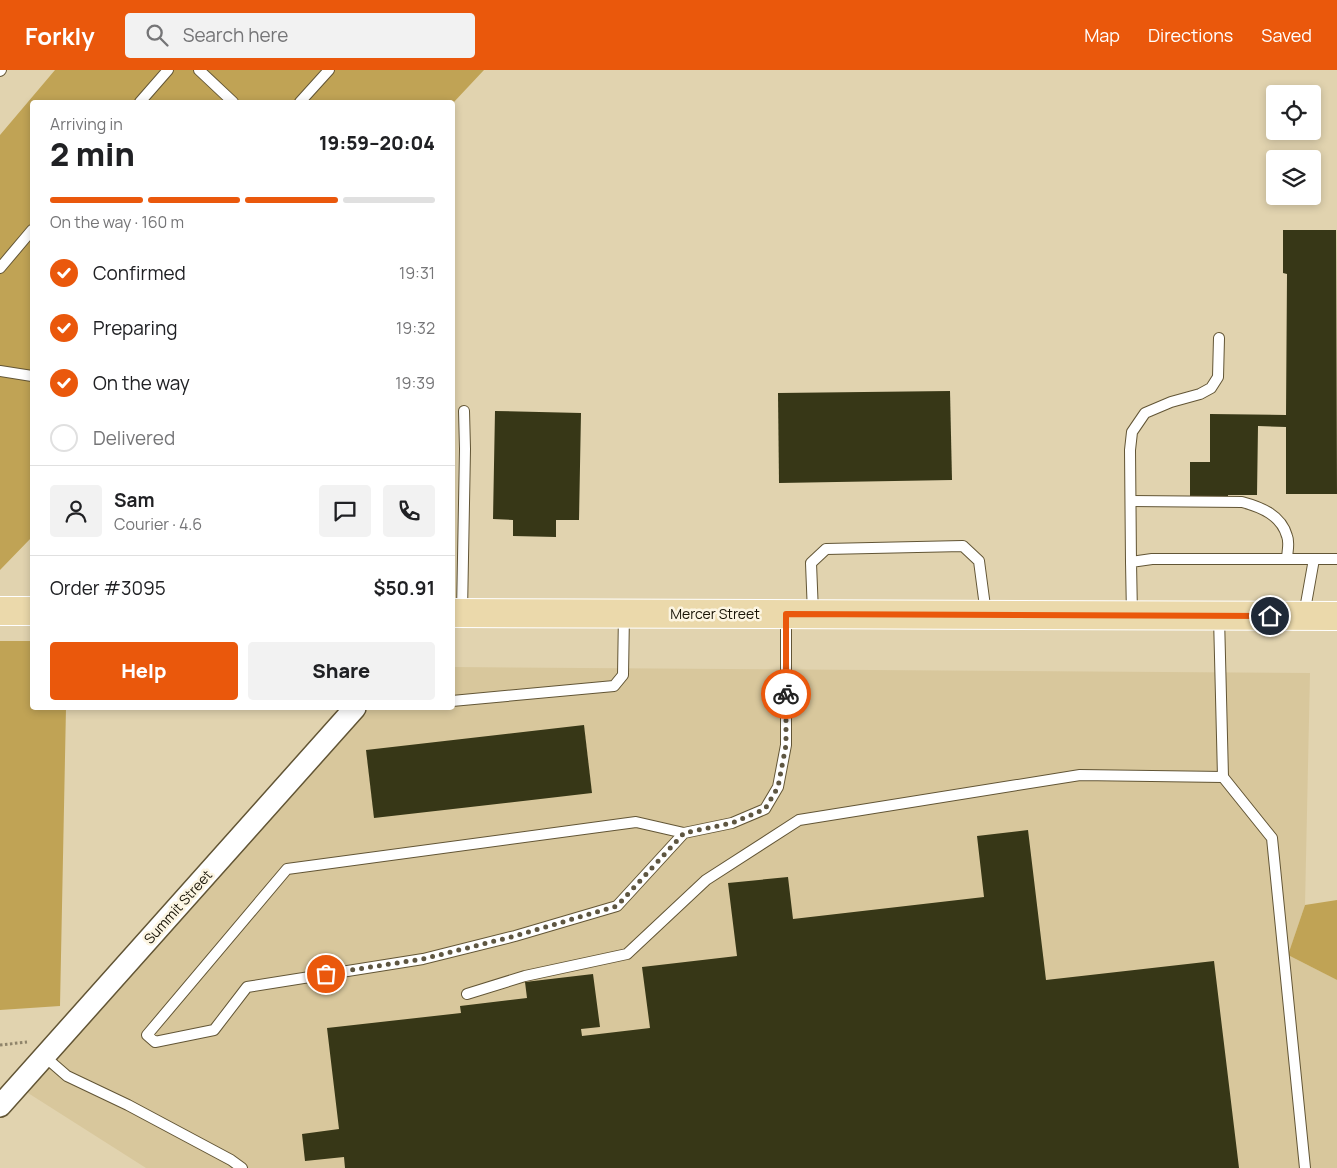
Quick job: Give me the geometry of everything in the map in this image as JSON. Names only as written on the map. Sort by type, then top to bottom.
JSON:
[{"type":"main road","points":[[0,611],[30,611]]},
{"type":"main road","name":"Mercer Street","points":[[458,613],[1337,616]]},
{"type":"street","name":"Summit Street","points":[[0,1106],[353,710]]},
{"type":"lane","points":[[142,100],[168,70]]},
{"type":"lane","points":[[198,70],[231,100]]},
{"type":"lane","points":[[302,100],[329,70]]},
{"type":"lane","points":[[0,268],[30,232]]},
{"type":"lane","points":[[1132,616],[1130,450],[1132,432],[1145,413],[1171,402],[1200,394],[1211,388],[1218,377],[1219,338]]},
{"type":"lane","points":[[0,371],[30,376]]},
{"type":"lane","points":[[458,613],[465,449],[464,411]]},
{"type":"lane","points":[[1130,501],[1242,502],[1259,507],[1271,514],[1282,525],[1288,537],[1287,559]]},
{"type":"lane","points":[[813,614],[810,563],[826,549],[963,546],[979,561],[986,615]]},
{"type":"lane","points":[[1131,562],[1152,559],[1337,559]]},
{"type":"lane","points":[[1304,616],[1314,559]]},
{"type":"lane","points":[[455,701],[614,686],[623,675],[624,613]]},
{"type":"lane","points":[[684,833],[617,906],[515,936],[423,959],[247,987],[214,1030],[155,1042],[147,1034],[288,869],[636,822],[684,833],[732,823],[765,809],[778,787],[786,745],[786,614]]},
{"type":"lane","points":[[1219,616],[1223,777],[1272,838],[1305,1168]]},
{"type":"lane","points":[[467,994],[525,976],[626,954],[706,880],[800,820],[1080,775],[1223,777]]},
{"type":"lane","points":[[44,1056],[67,1076],[128,1105],[231,1160],[242,1168]]},
{"type":"shaded area","points":[[55,70],[484,70],[455,101],[30,100],[30,539],[0,570],[0,135]]},
{"type":"shaded area","points":[[0,641],[30,641],[30,710],[66,710],[60,1006],[0,1010]]},
{"type":"shaded area","points":[[455,667],[1310,673],[1305,905],[1288,955],[1337,980],[1337,1168],[146,1168],[17,1086],[350,710],[455,710]]},
{"type":"shaded area","points":[[1337,900],[1337,980],[1288,955],[1305,905]]},
{"type":"building","points":[[1283,230],[1336,230],[1337,494],[1286,494],[1286,427],[1258,426],[1257,495],[1228,495],[1228,500],[1190,499],[1190,462],[1210,462],[1210,414],[1286,415],[1287,274],[1283,273]]},
{"type":"building","points":[[950,391],[952,480],[779,483],[778,393]]},
{"type":"building","points":[[495,411],[581,413],[579,520],[556,520],[556,537],[513,536],[513,520],[493,519]]},
{"type":"building","points":[[584,725],[592,793],[374,818],[366,750]]},
{"type":"building","points":[[1028,830],[1046,980],[1214,961],[1239,1168],[345,1168],[344,1157],[305,1161],[302,1134],[339,1129],[327,1028],[461,1013],[460,1006],[527,998],[525,982],[593,974],[600,1027],[581,1029],[582,1036],[650,1028],[642,967],[737,956],[728,883],[788,877],[793,919],[984,897],[977,836]]},
{"type":"way so far","points":[[326,974],[423,959],[515,936],[617,906],[684,833],[732,823],[765,809],[778,787],[786,745],[786,694]]},
{"type":"route","points":[[786,694],[786,614],[1270,616]]}]
